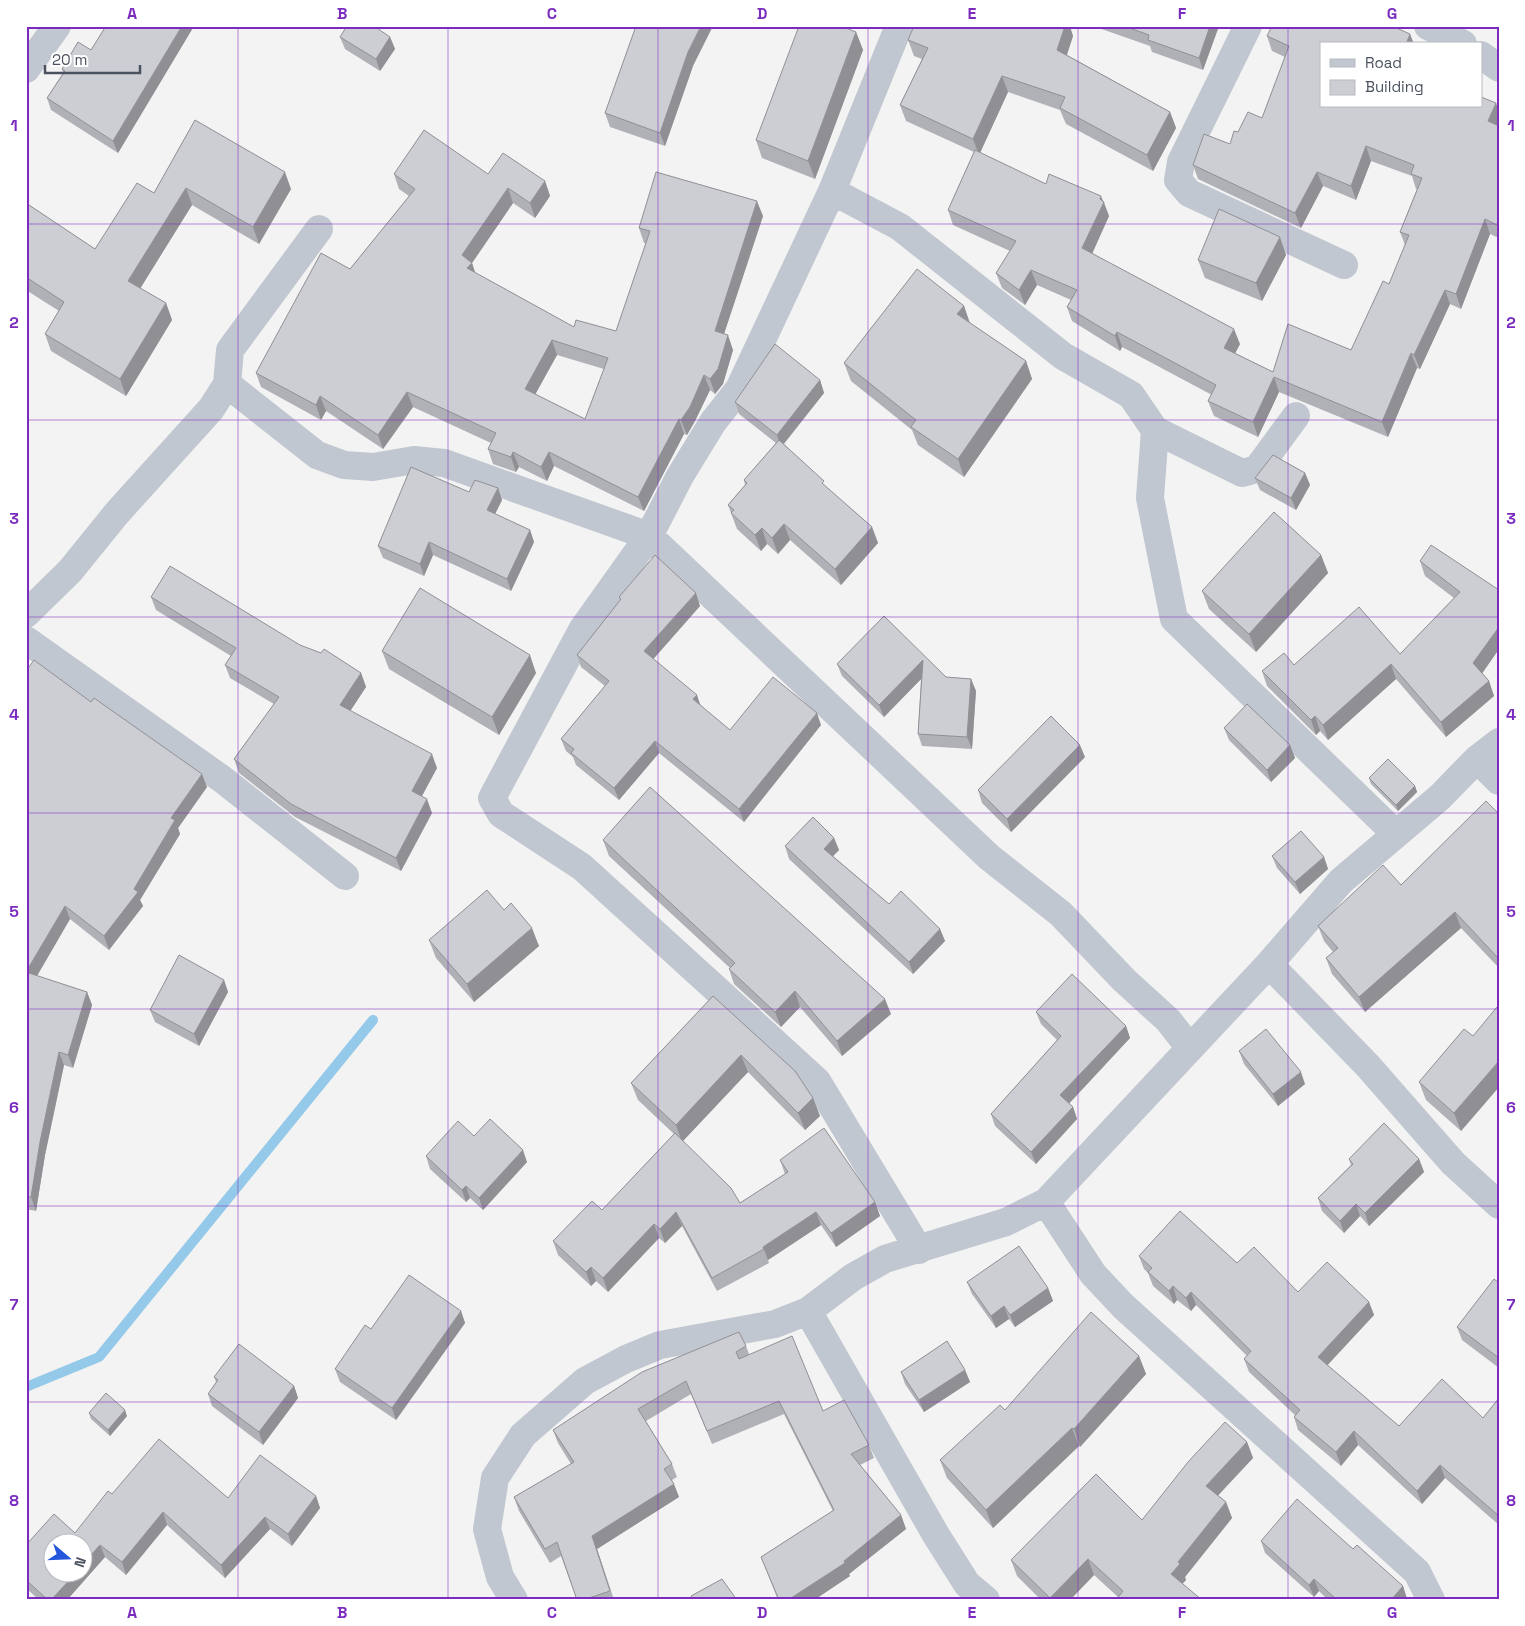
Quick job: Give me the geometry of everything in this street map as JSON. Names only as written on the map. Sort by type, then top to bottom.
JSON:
[{"type":"street","points":[[26,70],[57,26]]},
{"type":"street","points":[[899,26],[832,191],[739,389],[713,422],[680,476],[649,536],[582,630],[492,798],[501,814],[582,867],[817,1081],[919,1250]]},
{"type":"street","points":[[1248,26],[1181,162],[1178,180],[1189,193],[1344,265]]},
{"type":"street","points":[[1428,26],[1459,42]]},
{"type":"street","points":[[1482,56],[1499,68]]},
{"type":"street","points":[[832,191],[900,227],[1063,356],[1131,394],[1155,430],[1242,473],[1257,469],[1296,416]]},
{"type":"street","points":[[26,614],[70,571],[118,513],[212,409],[227,384],[230,350],[319,228]]},
{"type":"street","points":[[227,384],[317,455],[344,465],[373,467],[414,460],[444,463],[649,536],[989,857],[1061,914],[1124,980],[1168,1020],[1189,1047]]},
{"type":"street","points":[[1155,430],[1150,498],[1174,619],[1396,834]]},
{"type":"street","points":[[26,640],[222,779],[345,876]]},
{"type":"street","points":[[514,1600],[500,1578],[487,1529],[496,1478],[523,1435],[585,1381],[626,1359],[660,1345],[775,1324],[808,1311],[853,1277],[885,1259],[1006,1222],[1046,1202],[1189,1047],[1269,964],[1341,880],[1440,797],[1477,759],[1499,742]]},
{"type":"street","points":[[1477,759],[1499,781]]},
{"type":"street","points":[[1269,964],[1368,1066],[1453,1163],[1499,1205]]},
{"type":"street","points":[[1046,1202],[1093,1274],[1123,1306],[1417,1572],[1431,1600]]},
{"type":"street","points":[[808,1311],[936,1535],[968,1584],[986,1600]]},
{"type":"building","points":[[106,26],[182,26],[113,141],[47,98],[65,71],[62,69],[78,42],[91,50]]},
{"type":"building","points":[[347,26],[374,26],[390,37],[376,59],[340,37]]},
{"type":"building","points":[[636,26],[701,26],[688,52],[660,133],[605,113]]},
{"type":"building","points":[[799,26],[841,26],[856,32],[808,161],[756,140]]},
{"type":"building","points":[[914,26],[1065,26],[1057,50],[1170,112],[1147,155],[1060,108],[1065,97],[1002,76],[973,139],[900,105],[928,48],[908,40]]},
{"type":"building","points":[[1124,26],[1210,26],[1199,58],[1148,40],[1149,35]]},
{"type":"building","points":[[1272,26],[1369,26],[1374,28],[1375,26],[1392,26],[1410,34],[1407,42],[1320,42],[1320,108],[1482,108],[1482,97],[1496,103],[1488,121],[1499,126],[1499,226],[1485,219],[1456,294],[1445,290],[1414,355],[1411,353],[1382,422],[1274,377],[1253,422],[1208,401],[1216,385],[1117,332],[1115,336],[1067,307],[1077,290],[1031,270],[1019,290],[996,273],[1016,241],[948,210],[975,150],[1046,184],[1049,174],[1101,196],[1100,199],[1104,202],[1082,248],[1234,329],[1224,348],[1273,372],[1288,324],[1351,350],[1383,281],[1389,284],[1409,235],[1400,232],[1422,178],[1411,174],[1414,165],[1366,146],[1351,186],[1317,172],[1295,213],[1193,165],[1204,134],[1230,144],[1234,131],[1238,132],[1248,112],[1262,118],[1289,46],[1267,36]]},
{"type":"building","points":[[195,120],[285,172],[253,227],[186,188],[128,281],[166,303],[120,379],[45,334],[64,302],[26,277],[26,203],[95,249],[137,183],[154,193]]},
{"type":"building","points":[[424,130],[488,174],[503,153],[545,181],[530,203],[508,188],[462,255],[472,263],[467,268],[574,327],[576,320],[616,331],[650,231],[639,228],[656,172],[757,201],[715,331],[728,335],[718,369],[710,379],[704,375],[690,407],[681,420],[679,419],[638,497],[549,452],[541,467],[513,452],[511,457],[488,449],[496,433],[407,392],[378,435],[320,396],[316,405],[256,373],[321,253],[350,269],[415,189],[394,174]],"holes":[[[552,340],[608,358],[585,419],[525,389]]]},
{"type":"building","points":[[1219,209],[1280,237],[1256,283],[1198,260]]},
{"type":"building","points":[[917,269],[964,306],[957,314],[1026,361],[958,459],[911,427],[916,420],[844,363]]},
{"type":"building","points":[[775,344],[820,380],[777,435],[735,402]]},
{"type":"building","points":[[779,440],[824,481],[822,483],[872,527],[835,569],[784,524],[772,538],[762,528],[755,535],[731,513],[734,510],[728,505],[747,483],[744,480]]},
{"type":"building","points":[[1273,455],[1305,473],[1291,498],[1255,478]]},
{"type":"building","points":[[411,467],[469,492],[475,480],[498,488],[487,510],[530,530],[507,579],[429,542],[420,564],[378,546]]},
{"type":"building","points":[[1274,512],[1321,555],[1249,634],[1202,591]]},
{"type":"building","points":[[1431,545],[1499,590],[1499,627],[1473,663],[1489,681],[1441,722],[1391,664],[1323,725],[1315,716],[1311,720],[1262,671],[1284,653],[1294,665],[1359,607],[1400,654],[1460,592],[1420,561]]},
{"type":"building","points":[[655,555],[696,593],[644,651],[697,695],[693,699],[730,730],[773,677],[817,713],[739,809],[655,741],[614,788],[571,753],[574,749],[561,739],[609,681],[577,655],[621,599],[619,597]]},
{"type":"building","points":[[170,566],[300,645],[321,653],[324,649],[361,673],[340,705],[432,754],[412,791],[427,799],[396,858],[291,804],[234,759],[279,697],[225,665],[236,648],[151,597]]},
{"type":"building","points":[[420,588],[530,655],[492,717],[382,651]]},
{"type":"building","points":[[884,616],[946,677],[971,679],[967,737],[918,734],[923,660],[879,705],[837,664]]},
{"type":"building","points":[[34,660],[91,702],[94,698],[202,774],[171,818],[175,820],[134,889],[138,892],[104,936],[65,906],[26,972],[26,671]]},
{"type":"building","points":[[1247,704],[1290,745],[1267,770],[1224,728]]},
{"type":"building","points":[[1051,716],[1080,745],[1007,819],[978,790]]},
{"type":"building","points":[[1388,759],[1415,786],[1396,805],[1369,778]]},
{"type":"building","points":[[650,787],[885,999],[837,1041],[795,991],[775,1012],[729,969],[735,963],[603,840]]},
{"type":"building","points":[[1486,801],[1499,814],[1499,959],[1455,912],[1359,997],[1326,958],[1338,948],[1318,926],[1383,865],[1401,885]]},
{"type":"building","points":[[813,817],[834,838],[824,849],[889,904],[901,891],[940,929],[909,962],[785,846]]},
{"type":"building","points":[[1301,831],[1324,857],[1295,882],[1272,856]]},
{"type":"building","points":[[487,890],[504,910],[511,903],[532,928],[467,984],[429,940]]},
{"type":"building","points":[[179,955],[224,980],[194,1034],[150,1010]]},
{"type":"building","points":[[26,972],[87,992],[68,1055],[59,1052],[40,1142],[31,1197],[26,1197]]},
{"type":"building","points":[[1072,974],[1126,1026],[1060,1095],[1073,1107],[1031,1152],[991,1114],[1061,1036],[1036,1012]]},
{"type":"building","points":[[713,996],[795,1071],[813,1098],[798,1113],[741,1055],[676,1125],[631,1083]]},
{"type":"building","points":[[1497,1007],[1499,1009],[1499,1061],[1454,1113],[1419,1082],[1464,1029],[1473,1036]]},
{"type":"building","points":[[1266,1029],[1301,1072],[1273,1094],[1239,1051]]},
{"type":"building","points":[[490,1119],[523,1150],[479,1198],[466,1186],[462,1190],[426,1156],[458,1121],[474,1136]]},
{"type":"building","points":[[1384,1123],[1419,1159],[1365,1213],[1356,1204],[1340,1221],[1318,1198],[1353,1164],[1349,1159]]},
{"type":"building","points":[[824,1128],[875,1202],[831,1233],[816,1212],[763,1247],[764,1249],[712,1278],[676,1212],[660,1229],[654,1224],[603,1278],[591,1267],[586,1272],[553,1241],[592,1201],[602,1210],[675,1133],[731,1188],[740,1203],[788,1172],[780,1160]]},
{"type":"building","points":[[1180,1211],[1237,1263],[1254,1247],[1298,1292],[1327,1262],[1369,1302],[1318,1357],[1399,1426],[1442,1379],[1483,1418],[1499,1398],[1499,1516],[1440,1465],[1417,1491],[1354,1431],[1336,1452],[1294,1417],[1300,1410],[1244,1359],[1251,1351],[1191,1292],[1186,1298],[1173,1286],[1169,1291],[1148,1272],[1152,1268],[1139,1256]]},
{"type":"building","points":[[1019,1246],[1048,1288],[1010,1315],[1004,1306],[991,1316],[967,1282]]},
{"type":"building","points":[[409,1275],[461,1311],[392,1408],[335,1369],[365,1325],[371,1329]]},
{"type":"building","points":[[1494,1279],[1499,1283],[1499,1358],[1457,1327]]},
{"type":"building","points":[[1091,1312],[1139,1356],[1074,1429],[1072,1428],[986,1510],[940,1460],[1000,1405],[1005,1410]]},
{"type":"building","points":[[739,1332],[746,1346],[736,1352],[739,1359],[792,1336],[823,1411],[844,1400],[869,1445],[851,1454],[901,1515],[844,1561],[845,1563],[788,1600],[779,1600],[761,1557],[834,1510],[779,1401],[707,1431],[686,1381],[638,1409],[672,1464],[664,1469],[674,1484],[592,1536],[610,1591],[583,1600],[577,1600],[557,1542],[545,1549],[514,1497],[574,1462],[553,1430],[642,1372]]},
{"type":"building","points":[[947,1341],[965,1370],[919,1400],[901,1372]]},
{"type":"building","points":[[239,1344],[294,1386],[259,1432],[208,1394],[218,1380],[214,1377]]},
{"type":"building","points":[[106,1393],[125,1410],[108,1430],[89,1413]]},
{"type":"building","points":[[1225,1422],[1247,1442],[1206,1486],[1226,1502],[1178,1562],[1180,1564],[1171,1574],[1202,1600],[1116,1600],[1123,1591],[1088,1559],[1050,1598],[1011,1560],[1096,1474],[1142,1520],[1188,1462]]},
{"type":"building","points":[[159,1439],[228,1498],[260,1455],[316,1496],[288,1534],[265,1517],[221,1565],[163,1512],[122,1562],[100,1545],[92,1554],[92,1534],[42,1534],[42,1584],[66,1584],[51,1600],[48,1600],[26,1580],[26,1545],[54,1514],[75,1533],[108,1491],[112,1494]]},
{"type":"building","points":[[1297,1499],[1353,1549],[1357,1545],[1403,1586],[1391,1600],[1337,1600],[1314,1579],[1309,1585],[1261,1541]]},
{"type":"building","points":[[722,1579],[737,1600],[693,1600],[691,1596]]},
{"type":"waterway","points":[[26,1387],[99,1357],[373,1020]]}]
